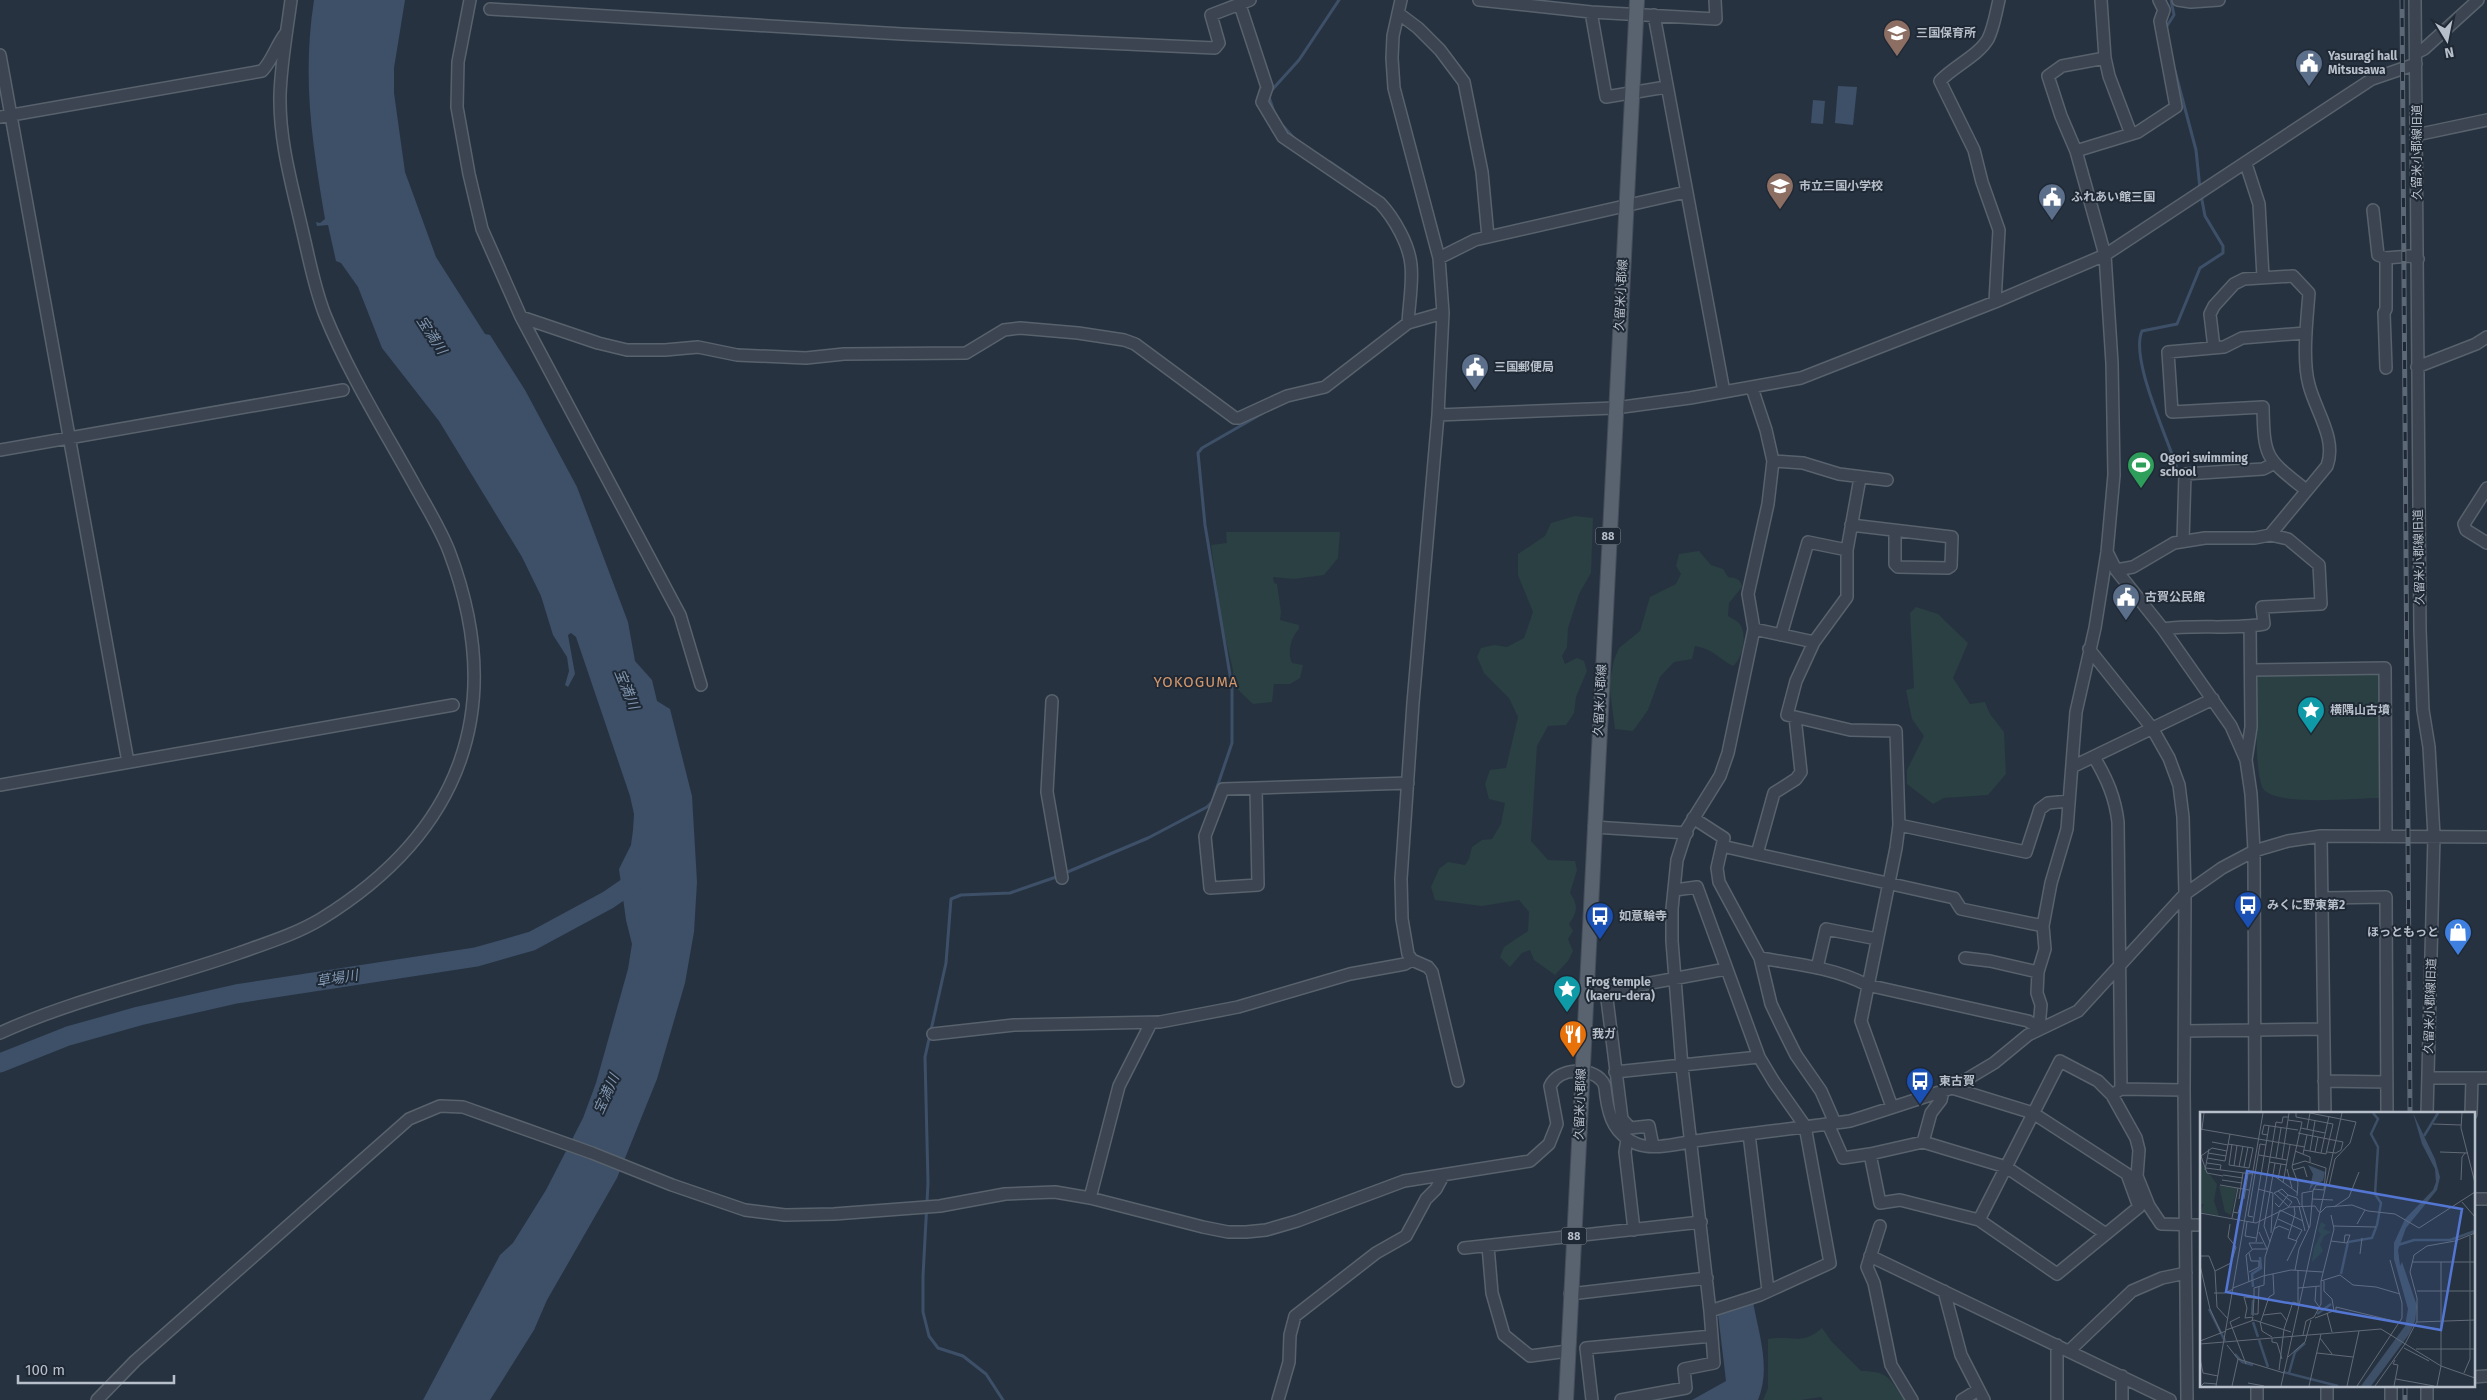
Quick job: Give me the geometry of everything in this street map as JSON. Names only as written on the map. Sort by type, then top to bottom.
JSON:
[{"type":"main road","name":"久留米小郡線","points":[[1566,1400],[1636,7]]},
{"type":"street","points":[[0,1033],[131,986],[212,963],[276,940],[318,921],[350,900],[387,870],[420,834],[438,810],[450,786],[471,723],[475,694],[474,665],[462,593],[448,549],[342,353],[315,284],[286,161],[281,128],[280,93],[291,0]]},
{"type":"street","points":[[470,0],[458,62],[457,107],[469,174],[482,229],[521,317],[680,615],[701,685]]},
{"type":"street","points":[[1401,0],[1392,58],[1394,88],[1439,258],[1443,312],[1438,415],[1408,783],[1402,879],[1402,919],[1408,954],[1412,960],[1428,967],[1432,972],[1458,1081]]},
{"type":"street","points":[[1479,0],[1591,12],[1636,7],[1654,15],[1716,19],[1715,0]]},
{"type":"street","points":[[1996,302],[1999,230],[1982,182],[1974,150],[1940,81],[1988,39],[1998,0]]},
{"type":"street","points":[[2101,0],[2105,58],[2109,76],[2130,134]]},
{"type":"street","points":[[2076,151],[2138,132],[2176,107],[2160,21],[2164,10],[2158,0]]},
{"type":"street","points":[[2178,0],[2192,2],[2219,0]]},
{"type":"street","name":"久留米小郡線旧道","points":[[2415,0],[2421,676],[2434,836],[2427,1112]]},
{"type":"street","points":[[1438,415],[1615,408],[1752,388],[1801,378],[1996,302],[2105,255],[2246,164],[2372,79],[2416,59],[2424,49],[2478,0]]},
{"type":"street","points":[[490,9],[902,34],[1215,48],[1219,43],[1211,15],[1245,3],[1266,87],[1262,102],[1282,137],[1380,204],[1388,213],[1409,252],[1412,266],[1408,322]]},
{"type":"street","points":[[1591,12],[1606,97],[1666,87]]},
{"type":"street","points":[[1398,14],[1418,28],[1440,50],[1464,82],[1482,172],[1488,237]]},
{"type":"street","points":[[1654,15],[1724,392]]},
{"type":"street","points":[[6,116],[262,71],[269,64],[274,49],[287,31]]},
{"type":"street","points":[[0,54],[6,116],[128,762]]},
{"type":"street","points":[[2039,1028],[2041,1005],[2037,993],[2038,972],[2045,949],[2043,926],[2051,883],[2067,830],[2076,712],[2095,628],[2107,552],[2114,475],[2112,362],[2105,255],[2076,151],[2060,116],[2048,76],[2062,66],[2105,58]]},
{"type":"street","points":[[2416,135],[2487,120]]},
{"type":"street","points":[[2246,164],[2259,204],[2263,277]]},
{"type":"street","points":[[1439,258],[1475,240],[1546,225],[1626,204],[1686,192]]},
{"type":"street","points":[[2373,210],[2378,255],[2386,258],[2410,256],[2418,259]]},
{"type":"street","points":[[2386,258],[2386,309],[2384,312],[2386,368]]},
{"type":"street","points":[[2214,348],[2210,314],[2214,306],[2234,284],[2244,279],[2292,276],[2310,293],[2305,333],[2308,384],[2328,439],[2331,454],[2326,466],[2270,535]]},
{"type":"street","points":[[521,317],[598,343],[627,350],[698,348],[737,355],[806,358],[844,354],[966,352],[1004,330],[1020,328],[1078,333],[1124,340],[1135,344],[1235,418],[1239,418],[1287,396],[1325,387],[1408,322],[1443,312]]},
{"type":"street","points":[[2305,333],[2242,338],[2224,347],[2168,352],[2172,412],[2263,407],[2264,442],[2273,464],[2306,490]]},
{"type":"street","points":[[2417,367],[2487,338]]},
{"type":"street","points":[[1621,1400],[1686,1388],[1684,1369],[1714,1363],[1701,1222],[1682,1067],[1672,909],[1677,860],[1693,818],[1720,776],[1728,753],[1754,629],[1748,594],[1768,504],[1773,461],[1766,430],[1752,388]]},
{"type":"street","points":[[0,450],[343,390]]},
{"type":"street","points":[[1773,461],[1802,463],[1839,474],[1887,480]]},
{"type":"street","points":[[2183,541],[2186,474],[2264,469],[2273,464]]},
{"type":"street","points":[[1860,478],[1847,550],[1847,597],[1814,642],[1796,681],[1787,715],[1850,730],[1896,731],[1899,825],[1861,1021],[1892,1107]]},
{"type":"street","points":[[2487,488],[2464,524],[2466,530],[2487,543]]},
{"type":"street","points":[[1851,526],[1952,537],[1951,566],[1948,568],[1898,567],[1895,564],[1895,531]]},
{"type":"street","points":[[2116,570],[2133,567],[2165,547],[2183,541],[2230,536],[2255,538],[2270,535],[2288,539],[2319,565],[2321,604],[2262,608],[2264,624],[2250,626],[2183,626],[2163,629]]},
{"type":"street","points":[[1782,635],[1808,542],[1847,550]]},
{"type":"street","points":[[2107,552],[2116,570],[2163,629],[2231,726],[2246,760],[2251,794],[2254,851],[2255,1112]]},
{"type":"street","points":[[2246,760],[2251,727],[2250,626]]},
{"type":"street","points":[[1754,629],[1814,642]]},
{"type":"street","points":[[2089,649],[2152,728],[2170,758],[2180,786],[2184,817],[2185,894],[2184,1090],[2187,1400]]},
{"type":"street","points":[[2251,670],[2385,668],[2386,836]]},
{"type":"street","points":[[2072,767],[2212,698]]},
{"type":"street","points":[[1052,701],[1047,792],[1062,878]]},
{"type":"street","points":[[0,785],[453,705]]},
{"type":"street","points":[[1757,854],[1774,793],[1796,780],[1801,772],[1795,717]]},
{"type":"street","points":[[2094,757],[2108,781],[2115,798],[2118,822],[2120,967],[2117,1092],[2136,1138],[2139,1150],[2137,1176],[2149,1206],[2162,1224],[2200,1225]]},
{"type":"street","points":[[1256,789],[1258,885],[1210,888],[1205,836],[1222,789],[1408,783]]},
{"type":"street","points":[[1899,825],[2026,852],[2040,809],[2048,803],[2069,801]]},
{"type":"street","points":[[1693,818],[1724,838],[1717,868],[1719,882],[1760,958],[1771,1004],[1796,1055],[1821,1091],[1843,1158],[1923,1142],[2006,1167],[2106,1234]]},
{"type":"street","points":[[1594,827],[1687,833]]},
{"type":"street","points":[[97,1400],[134,1361],[409,1119],[440,1106],[463,1107],[592,1153],[672,1186],[745,1210],[785,1215],[834,1214],[940,1206],[1005,1194],[1034,1191],[1090,1198],[1228,1232],[1266,1230],[1404,1181],[1530,1161],[1549,1144],[1557,1124],[1551,1100],[1550,1086],[1553,1080],[1565,1072],[1581,1072],[1603,1082],[1610,1119],[1627,1138],[1640,1145],[1653,1146],[1850,1121],[1947,1089],[1994,1063],[2028,1034],[2078,1011],[2185,894],[2222,868],[2254,851],[2288,841],[2321,836],[2487,837]]},
{"type":"street","points":[[2321,836],[2324,1112]]},
{"type":"street","points":[[1722,846],[1954,898],[1961,909],[2043,926]]},
{"type":"street","points":[[1675,890],[1697,887],[1759,1057],[1805,1126],[1830,1263],[1760,1295],[1710,1311]]},
{"type":"street","points":[[2323,898],[2386,897],[2387,1112]]},
{"type":"street","points":[[1817,968],[1826,929],[1877,939]]},
{"type":"street","points":[[1760,958],[1817,968],[1857,980],[1867,985],[2028,1021],[2039,1028]]},
{"type":"street","points":[[1964,958],[1990,961],[2038,972]]},
{"type":"street","points":[[933,1034],[1014,1025],[1151,1023],[1238,1007],[1350,974],[1405,964],[1412,960]]},
{"type":"street","points":[[1586,995],[1726,969]]},
{"type":"street","points":[[1606,991],[1622,1119],[1630,1128],[1649,1126],[1653,1146]]},
{"type":"street","points":[[1090,1198],[1119,1086],[1151,1023]]},
{"type":"street","points":[[2185,1031],[2324,1029]]},
{"type":"street","points":[[1616,1072],[1682,1067],[1759,1057]]},
{"type":"street","points":[[1979,1220],[2060,1061],[2117,1092],[2184,1090]]},
{"type":"street","points":[[2428,1078],[2487,1078]]},
{"type":"street","points":[[2471,1112],[2472,1078]]},
{"type":"street","points":[[2324,1081],[2387,1082]]},
{"type":"street","points":[[1870,1154],[1880,1203],[1900,1200],[1979,1220],[2057,1274],[2139,1207],[2127,1174],[2033,1113],[1947,1089]]},
{"type":"street","points":[[1923,1142],[1931,1113],[1947,1089]]},
{"type":"street","points":[[1750,1134],[1768,1290]]},
{"type":"street","points":[[1627,1138],[1625,1152],[1634,1230]]},
{"type":"street","points":[[1278,1400],[1288,1362],[1290,1335],[1295,1316],[1376,1253],[1406,1236],[1426,1199],[1436,1189],[1443,1176]]},
{"type":"street","points":[[2474,1199],[2487,1199]]},
{"type":"street","points":[[1464,1248],[1701,1222]]},
{"type":"street","points":[[1880,1226],[1867,1267],[1874,1283],[1888,1355],[1912,1400]]},
{"type":"street","points":[[1488,1246],[1492,1293],[1504,1335],[1530,1356],[1568,1351]]},
{"type":"street","points":[[1870,1256],[2170,1400]]},
{"type":"street","points":[[2069,1351],[2132,1291],[2162,1278],[2186,1273]]},
{"type":"street","points":[[1570,1294],[1707,1278]]},
{"type":"street","points":[[1944,1291],[1961,1355],[1981,1395],[1962,1400]]},
{"type":"street","points":[[1592,1400],[1586,1348],[1712,1336]]},
{"type":"street","points":[[2056,1400],[2057,1345]]},
{"type":"street","points":[[2122,1376],[2122,1400]]},
{"type":"street","points":[[2474,1377],[2487,1376]]},
{"type":"green space","points":[[1575,516],[1593,518],[1591,573],[1579,594],[1568,628],[1567,647],[1562,656],[1565,664],[1577,658],[1584,661],[1587,671],[1576,697],[1574,713],[1566,725],[1548,726],[1537,746],[1531,841],[1548,860],[1575,861],[1577,870],[1570,893],[1576,905],[1574,916],[1569,924],[1573,931],[1568,939],[1573,951],[1568,961],[1555,975],[1534,960],[1530,950],[1522,953],[1510,967],[1500,957],[1504,947],[1528,931],[1529,912],[1519,900],[1482,906],[1435,900],[1431,887],[1439,869],[1448,862],[1465,865],[1469,859],[1472,847],[1482,840],[1492,839],[1501,824],[1505,803],[1489,799],[1485,784],[1490,770],[1506,768],[1518,717],[1509,698],[1484,673],[1477,657],[1481,648],[1494,645],[1507,647],[1524,638],[1533,612],[1518,575],[1518,554],[1545,536],[1551,523]]},
{"type":"green space","points":[[1226,532],[1340,532],[1338,558],[1324,575],[1294,579],[1273,577],[1274,583],[1277,584],[1281,612],[1280,620],[1299,625],[1291,645],[1292,663],[1303,665],[1300,678],[1290,684],[1274,684],[1272,702],[1253,704],[1234,686],[1233,670],[1222,624],[1211,545],[1227,543]]},
{"type":"green space","points":[[1699,551],[1711,565],[1723,569],[1728,577],[1738,579],[1741,582],[1742,587],[1729,603],[1728,616],[1738,622],[1742,628],[1744,639],[1742,652],[1733,666],[1711,652],[1695,646],[1692,659],[1674,662],[1660,677],[1648,710],[1633,731],[1615,729],[1609,684],[1614,660],[1619,648],[1640,631],[1650,597],[1676,584],[1681,574],[1676,566],[1679,554]]},
{"type":"green space","points":[[1916,607],[1938,614],[1968,643],[1953,678],[1970,704],[1985,702],[1990,714],[2004,732],[2006,774],[1988,795],[1944,798],[1933,804],[1907,784],[1907,770],[1924,736],[1912,719],[1906,690],[1914,688],[1910,613]]},
{"type":"green space","points":[[2376,672],[2380,677],[2381,798],[2303,800],[2275,796],[2265,791],[2261,784],[2257,756],[2257,678],[2262,673]]},
{"type":"green space","points":[[1822,1328],[1832,1342],[1861,1371],[1878,1373],[1888,1378],[1904,1400],[1823,1400],[1821,1397],[1801,1400],[1763,1400],[1768,1388],[1768,1339],[1808,1337]]},
{"type":"water","name":"宝満川","points":[[314,0],[405,0],[394,68],[394,93],[405,172],[436,257],[485,334],[490,335],[525,390],[577,487],[628,622],[635,661],[652,680],[657,701],[670,709],[692,796],[697,882],[694,932],[685,983],[657,1079],[617,1178],[547,1300],[534,1330],[490,1400],[423,1400],[500,1255],[513,1243],[546,1190],[583,1118],[596,1083],[628,969],[632,944],[626,920],[619,869],[631,845],[634,814],[630,796],[576,637],[571,633],[568,635],[575,674],[568,687],[565,685],[569,671],[567,657],[553,635],[541,596],[522,557],[439,421],[382,348],[358,287],[341,263],[336,261],[328,225],[317,226],[316,222],[320,223],[325,219],[310,110],[309,56]]},
{"type":"water","points":[[1838,86],[1857,87],[1853,125],[1835,123]]},
{"type":"water","points":[[1813,100],[1825,101],[1823,124],[1811,123]]},
{"type":"water","points":[[1753,1302],[1764,1364],[1762,1388],[1758,1400],[1692,1400],[1726,1381],[1718,1314]]},
{"type":"waterway","points":[[1271,91],[1299,60],[1339,0]]},
{"type":"waterway","points":[[2165,29],[2174,15],[2171,0]]},
{"type":"waterway","points":[[2175,71],[2196,150],[2200,189]]},
{"type":"waterway","points":[[1269,97],[1274,112]]},
{"type":"waterway","points":[[1283,126],[1294,138]]},
{"type":"waterway","points":[[1330,162],[1362,184]]},
{"type":"waterway","points":[[2180,478],[2146,381],[2141,361],[2140,344],[2142,331],[2177,324],[2200,268],[2223,253],[2223,246],[2205,216],[2201,195]]},
{"type":"waterway","points":[[1065,873],[1148,838],[1207,807],[1212,802],[1232,743],[1232,687],[1205,525],[1198,453],[1202,448],[1263,413]]},
{"type":"waterway","name":"草場川","points":[[0,1063],[68,1036],[139,1016],[236,994],[476,957],[532,941],[608,900],[643,876]]},
{"type":"waterway","points":[[1003,1400],[986,1374],[963,1356],[938,1348],[929,1336],[923,1312],[928,1183],[925,1057],[946,963],[951,899],[961,895],[1010,893],[1059,876]]},
{"type":"railway","points":[[2402,0],[2410,1112]]},
{"type":"railway","points":[[2405,1388],[2405,1400]]},
{"type":"place","name":"三国保育所","points":[[1897,57]]},
{"type":"place","name":"Yasuragi hall Mitsusawa","points":[[2309,87]]},
{"type":"place","name":"市立三国小学校","points":[[1780,210]]},
{"type":"place","name":"ふれあい館三国","points":[[2052,221]]},
{"type":"place","name":"三国郵便局","points":[[1475,391]]},
{"type":"place","name":"Ogori swimming school","points":[[2141,489]]},
{"type":"place","name":"古賀公民館","points":[[2126,621]]},
{"type":"place","name":"横隅山古墳","points":[[2311,734]]},
{"type":"place","name":"みくに野東第2","points":[[2248,929]]},
{"type":"place","name":"如意輪寺","points":[[1600,940]]},
{"type":"place","name":"ほっともっと","points":[[2458,956]]},
{"type":"place","name":"Frog temple (kaeru-dera)","points":[[1567,1013]]},
{"type":"place","name":"我ガ","points":[[1573,1058]]},
{"type":"place","name":"東古賀","points":[[1920,1105]]},
{"type":"district","name":"YOKOGUMA","points":[[1196,682]]}]
